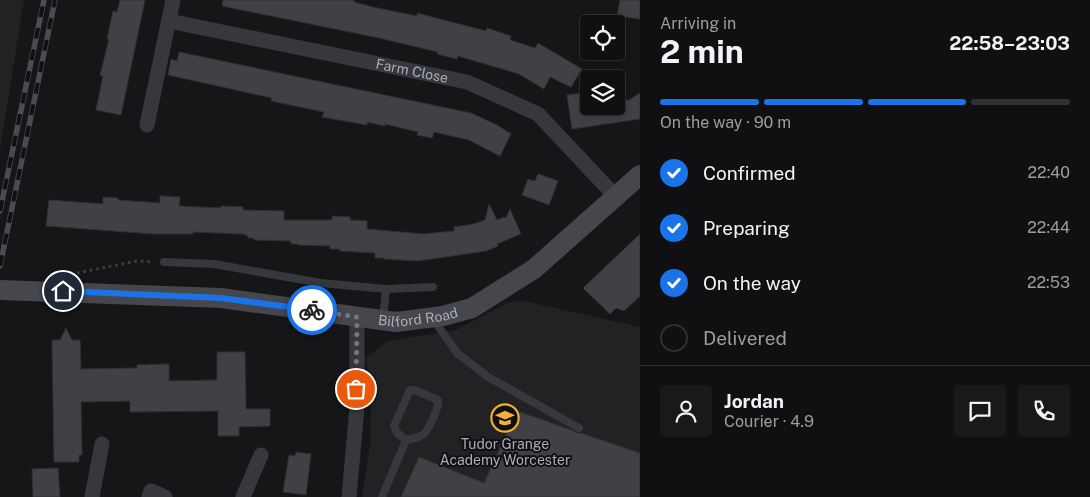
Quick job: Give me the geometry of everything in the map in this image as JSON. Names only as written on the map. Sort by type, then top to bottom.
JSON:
[{"type":"street","points":[[147,125],[173,0]]},
{"type":"street","name":"Farm Close","points":[[169,21],[467,82],[538,114],[616,197]]},
{"type":"street","name":"Bilford Road","points":[[0,290],[221,298],[396,322],[432,318],[472,308],[534,269],[640,175]]},
{"type":"street","points":[[349,497],[356,407],[357,317]]},
{"type":"street","points":[[92,497],[102,444]]},
{"type":"street","points":[[243,497],[261,454]]},
{"type":"street","points":[[149,497],[151,492],[164,497]]},
{"type":"lane","points":[[164,262],[214,264],[321,283],[386,289],[433,287]]},
{"type":"lane","points":[[383,320],[386,289]]},
{"type":"lane","points":[[432,318],[457,353],[488,377],[579,428]]},
{"type":"lane","points":[[410,390],[415,390],[438,400],[439,406],[424,433],[418,437],[406,440],[397,433],[394,426],[410,390]]},
{"type":"lane","points":[[382,497],[406,440]]},
{"type":"path","points":[[75,273],[138,261],[164,262]]},
{"type":"shaded area","points":[[0,0],[24,0],[0,149]]},
{"type":"shaded area","name":"Tudor Grange Academy Worcester","points":[[520,300],[640,327],[640,497],[362,497],[370,444],[371,393],[366,358],[387,341],[456,330],[507,303]]},
{"type":"building","points":[[120,0],[145,0],[121,115],[96,110],[103,76],[100,75],[109,39],[107,39],[113,11],[117,12]]},
{"type":"building","points":[[223,0],[354,0],[354,2],[373,7],[417,16],[417,13],[486,31],[487,28],[511,36],[510,40],[535,48],[538,43],[582,69],[571,87],[550,77],[544,89],[519,74],[458,56],[457,59],[437,54],[438,52],[379,38],[222,6]]},
{"type":"building","points":[[620,0],[640,0],[640,19],[617,15]]},
{"type":"building","points":[[179,52],[471,113],[511,134],[500,156],[469,140],[434,132],[432,138],[417,135],[418,132],[385,124],[385,126],[367,122],[367,125],[322,117],[324,112],[271,101],[272,98],[168,75],[171,59],[177,61]]},
{"type":"building","points":[[580,93],[580,115],[625,115],[625,100],[640,93],[640,119],[572,129],[567,95]]},
{"type":"building","points":[[538,174],[558,181],[549,205],[522,195],[528,179],[535,181]]},
{"type":"building","points":[[160,196],[180,197],[179,206],[243,207],[243,210],[284,211],[284,220],[332,220],[332,216],[350,217],[350,220],[367,221],[367,229],[424,234],[454,231],[454,227],[485,220],[489,204],[497,220],[506,218],[510,209],[521,234],[486,251],[418,261],[375,258],[375,253],[340,251],[340,249],[330,249],[330,246],[291,244],[291,241],[254,240],[254,238],[248,238],[248,236],[243,234],[193,232],[193,234],[154,234],[46,226],[49,200],[103,204],[103,197],[160,203]]},
{"type":"building","points":[[640,234],[640,296],[624,311],[616,308],[610,314],[583,288]]},
{"type":"building","points":[[66,328],[72,340],[80,340],[81,369],[137,368],[137,365],[169,364],[169,381],[217,380],[217,352],[245,352],[246,409],[270,409],[270,426],[239,427],[239,436],[218,436],[218,411],[130,412],[130,401],[81,402],[82,455],[79,455],[79,462],[54,462],[52,340],[60,340]]},
{"type":"building","points":[[517,411],[640,453],[640,497],[401,497],[419,457],[484,483]]},
{"type":"building","points":[[296,452],[311,454],[306,495],[283,492],[289,455],[295,456]]},
{"type":"building","points":[[58,468],[60,497],[33,497],[32,469]]},
{"type":"railway","points":[[0,211],[44,0]]},
{"type":"railway","points":[[0,266],[55,0]]},
{"type":"way so far","points":[[312,310],[357,317],[356,389]]},
{"type":"place","name":"Tudor Grange Academy Worcester","points":[[505,418]]},
{"type":"route","points":[[63,291],[221,298],[312,310]]}]
